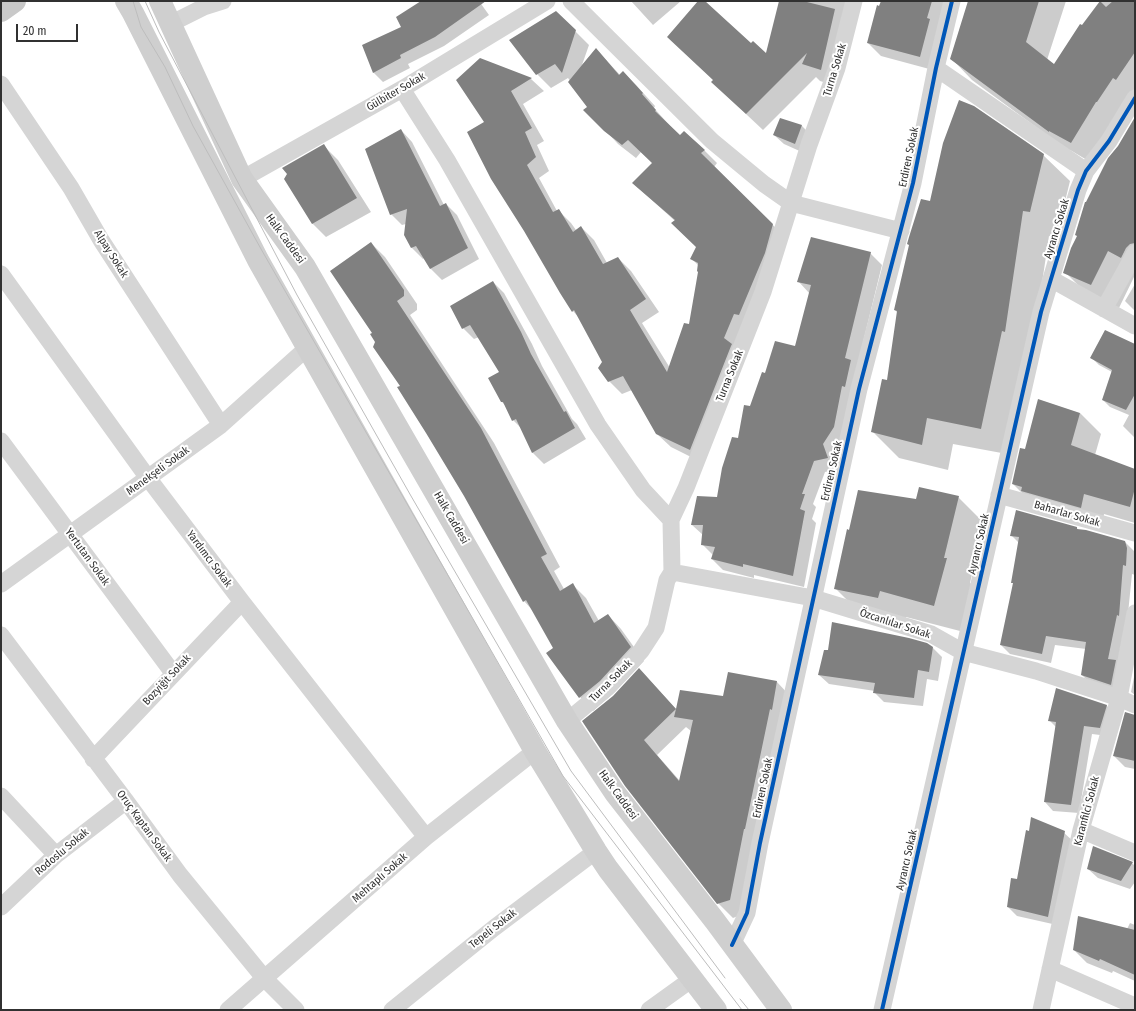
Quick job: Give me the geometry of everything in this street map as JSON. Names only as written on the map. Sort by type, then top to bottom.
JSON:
[{"type":"main road","points":[[1,11],[15,1]]},
{"type":"main road","points":[[126,1],[134,13],[258,260],[535,751],[596,851],[716,1010]]},
{"type":"main road","name":"Halk Caddesi","points":[[160,1],[242,179],[305,267],[567,721],[615,793],[781,1010]]},
{"type":"street","points":[[170,24],[204,7],[223,1]]},
{"type":"street","name":"Gülbiter Sokak","points":[[242,179],[402,89],[547,1]]},
{"type":"street","points":[[571,1],[712,141],[764,184],[791,203],[901,231]]},
{"type":"street","name":"Turna Sokak","points":[[567,721],[607,688],[641,651],[656,628],[667,580],[672,572],[671,520],[686,488],[764,292],[809,145],[837,68],[854,1]]},
{"type":"street","name":"Erdiren Sokak","points":[[732,945],[747,912],[760,843],[859,388],[914,183],[936,68],[952,1]]},
{"type":"street","points":[[936,68],[1086,171]]},
{"type":"street","name":"Alpay Sokak","points":[[1,83],[71,188],[101,240],[221,425]]},
{"type":"street","points":[[402,89],[447,160],[598,425],[643,490],[671,520]]},
{"type":"street","name":"Ayrancı Sokak","points":[[882,1010],[1041,312],[1078,190],[1086,171],[1109,141],[1135,98]]},
{"type":"street","points":[[1104,309],[1135,253]]},
{"type":"street","name":"Yardımcı Sokak","points":[[1,274],[148,478],[242,602],[426,838]]},
{"type":"street","points":[[1051,279],[1135,326]]},
{"type":"street","name":"Menekşeli Sokak","points":[[1,584],[221,425],[307,348]]},
{"type":"street","name":"Yertutan Sokak","points":[[1,441],[173,673]]},
{"type":"street","name":"Baharlar Sokak","points":[[999,495],[1135,533]]},
{"type":"street","name":"Özcanlılar Sokak","points":[[672,572],[813,598],[931,634],[964,652],[1036,671],[1119,698],[1135,705]]},
{"type":"street","name":"Bozyiğit Sokak","points":[[93,758],[242,602]]},
{"type":"street","name":"Karanfilci Sokak","points":[[1040,1010],[1081,830],[1119,698],[1135,613]]},
{"type":"street","name":"Oruç Kaptan Sokak","points":[[1,635],[180,875],[265,979],[296,1010]]},
{"type":"street","name":"Mehtaplı Sokak","points":[[228,1010],[426,838],[535,751]]},
{"type":"street","points":[[1,796],[56,855]]},
{"type":"street","name":"Rodoslu Sokak","points":[[1,907],[56,855],[126,801]]},
{"type":"street","points":[[1081,830],[1135,853]]},
{"type":"street","name":"Tepeli Sokak","points":[[392,1010],[494,928],[596,851]]},
{"type":"street","points":[[1050,969],[1135,1006]]},
{"type":"street","points":[[649,1010],[692,979]]},
{"type":"building","points":[[421,1],[486,1],[435,37],[400,55],[401,58],[373,73],[362,45],[401,27],[396,17]]},
{"type":"building","points":[[698,1],[705,1],[751,43],[753,41],[766,53],[779,1],[803,1],[835,9],[821,70],[802,64],[807,53],[746,114],[711,82],[713,80],[667,37]]},
{"type":"building","points":[[881,1],[932,1],[927,18],[930,19],[920,57],[867,43],[877,5],[879,6]]},
{"type":"building","points":[[968,1],[1039,1],[1026,42],[1054,64],[1080,24],[1082,25],[1100,1],[1106,7],[1113,1],[1135,1],[1135,52],[1116,80],[1113,78],[1096,102],[1071,143],[1049,132],[950,59]]},
{"type":"building","points":[[556,11],[576,30],[562,73],[555,64],[536,75],[509,40]]},
{"type":"building","points":[[596,48],[619,75],[623,71],[643,93],[642,94],[656,110],[655,111],[680,135],[684,131],[705,150],[701,153],[773,224],[765,253],[739,315],[734,314],[724,338],[732,344],[690,450],[656,434],[623,376],[608,382],[598,368],[602,362],[574,310],[572,312],[491,179],[467,132],[484,122],[456,80],[480,58],[532,78],[511,91],[532,128],[525,132],[536,157],[527,165],[553,212],[559,209],[573,232],[581,226],[603,264],[618,257],[646,299],[630,310],[667,372],[684,323],[689,324],[698,272],[698,263],[690,259],[696,247],[671,223],[675,220],[632,183],[652,163],[628,140],[622,145],[604,131],[583,110],[587,107],[568,82]]},
{"type":"building","points":[[959,100],[974,106],[1044,154],[1030,212],[1023,211],[1005,332],[1002,331],[981,429],[927,418],[922,445],[871,432],[882,379],[887,380],[897,311],[894,310],[909,245],[907,244],[921,199],[930,201],[943,143]]},
{"type":"building","points":[[1135,117],[1135,243],[1130,244],[1126,248],[1121,258],[1108,251],[1091,285],[1063,273],[1071,248],[1077,236],[1075,235],[1085,202],[1108,158],[1118,146]]},
{"type":"building","points":[[780,118],[802,125],[795,144],[773,135]]},
{"type":"building","points":[[401,129],[440,206],[446,203],[468,248],[430,269],[416,246],[411,248],[404,235],[407,209],[390,215],[365,149]]},
{"type":"building","points":[[324,144],[357,198],[312,224],[284,179],[287,174],[282,168]]},
{"type":"building","points":[[811,237],[871,252],[845,358],[851,360],[845,387],[842,386],[834,427],[823,444],[828,458],[814,461],[802,494],[805,494],[800,509],[805,511],[793,576],[743,564],[743,567],[711,559],[715,547],[701,545],[703,525],[691,525],[697,496],[717,497],[722,468],[732,437],[738,438],[744,405],[750,406],[762,372],[765,373],[775,341],[795,346],[811,285],[797,282]]},
{"type":"building","points":[[371,242],[404,290],[404,296],[397,301],[481,428],[547,554],[541,557],[560,591],[573,583],[594,623],[608,614],[631,647],[600,681],[579,698],[546,653],[553,648],[526,600],[523,602],[464,496],[397,387],[400,386],[373,347],[375,342],[370,334],[372,333],[330,271]]},
{"type":"building","points":[[493,281],[521,332],[531,354],[564,412],[566,411],[575,428],[532,453],[516,419],[512,421],[503,402],[501,402],[488,378],[499,372],[470,325],[462,329],[450,306]]},
{"type":"building","points":[[1105,330],[1135,344],[1135,394],[1126,410],[1102,400],[1112,370],[1090,358]]},
{"type":"building","points":[[1038,399],[1080,413],[1071,445],[1135,469],[1135,488],[1130,507],[1084,494],[1081,508],[1021,491],[1022,487],[1012,484],[1020,448],[1025,449]]},
{"type":"building","points":[[919,487],[959,496],[944,558],[947,558],[934,606],[880,591],[878,598],[834,589],[847,529],[849,530],[858,490],[916,499]]},
{"type":"building","points":[[1016,510],[1077,527],[1077,529],[1086,530],[1125,541],[1127,548],[1126,566],[1123,565],[1119,616],[1117,615],[1108,659],[1116,660],[1111,685],[1081,675],[1086,642],[1046,636],[1042,654],[1000,645],[1013,583],[1011,583],[1019,537],[1010,536]]},
{"type":"building","points":[[832,622],[909,638],[927,643],[933,647],[929,672],[918,670],[914,698],[873,693],[875,683],[818,675],[824,650],[828,650]]},
{"type":"building","points":[[639,668],[676,709],[680,690],[723,696],[728,672],[777,681],[772,710],[770,709],[744,829],[730,900],[717,904],[625,786],[582,721],[613,696]],"holes":[[[676,709],[674,717],[693,720],[679,781],[644,740]]]},
{"type":"building","points":[[1056,688],[1107,705],[1100,728],[1084,726],[1071,805],[1044,802],[1056,722],[1048,721]]},
{"type":"building","points":[[1125,712],[1135,715],[1135,761],[1113,756]]},
{"type":"building","points":[[1031,817],[1065,831],[1048,917],[1007,907],[1011,878],[1017,879],[1026,830],[1029,831]]},
{"type":"building","points":[[1093,846],[1133,862],[1121,881],[1087,869]]},
{"type":"building","points":[[1078,916],[1135,930],[1135,975],[1100,959],[1099,961],[1073,950]]},
{"type":"tram line","points":[[133,1],[141,27],[165,67],[193,126],[261,249],[563,776],[742,1010]]},
{"type":"tram line","points":[[145,1],[159,32],[297,295],[411,496],[571,771],[725,978]]},
{"type":"tram line","points":[[740,999],[749,1010]]},
{"type":"cycle path","points":[[732,945],[747,913],[760,843],[859,389],[913,183],[936,68],[952,1]]},
{"type":"cycle path","points":[[882,1010],[1041,312],[1078,190],[1086,171],[1109,141],[1135,98]]}]
